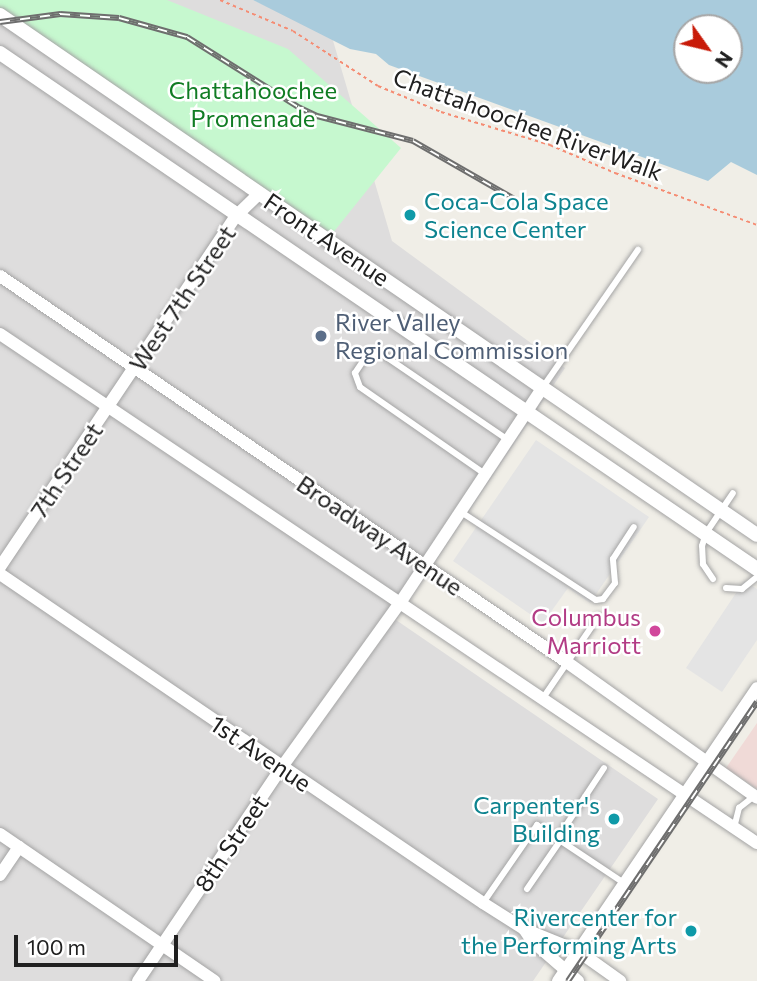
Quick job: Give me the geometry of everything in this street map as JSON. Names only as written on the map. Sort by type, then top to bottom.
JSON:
[{"type":"street","name":"Front Avenue","points":[[0,15],[757,535]]},
{"type":"street","name":"Front Avenue","points":[[0,53],[757,569]]},
{"type":"street","name":"West 7th Street","points":[[108,408],[236,216],[260,193]]},
{"type":"street","name":"Broadway Avenue","points":[[0,276],[568,663],[756,797]]},
{"type":"street","name":"Broadway Avenue","points":[[0,334],[757,844]]},
{"type":"street","name":"8th Street","points":[[138,981],[282,767],[400,603],[543,387]]},
{"type":"street","name":"7th Street","points":[[0,567],[108,408]]},
{"type":"street","name":"1st Avenue","points":[[0,574],[483,903],[524,929],[578,951],[612,979]]},
{"type":"street","points":[[561,976],[757,688]]},
{"type":"street","points":[[0,834],[215,981]]},
{"type":"street","points":[[0,875],[19,847]]},
{"type":"street","name":"1st Avenue","points":[[524,929],[561,976],[578,981]]},
{"type":"lane","points":[[543,387],[638,250]]},
{"type":"lane","points":[[485,474],[360,387],[355,373],[369,352],[383,354],[508,441]]},
{"type":"lane","points":[[713,579],[708,574],[701,554],[706,533],[733,493]]},
{"type":"lane","points":[[461,512],[596,600],[603,599],[615,583],[613,559],[634,527]]},
{"type":"lane","points":[[726,588],[742,589],[757,578]]},
{"type":"lane","points":[[542,699],[599,617]]},
{"type":"lane","points":[[527,889],[604,768]]},
{"type":"lane","points":[[734,828],[739,808],[756,797]]},
{"type":"lane","points":[[483,903],[537,825],[624,883]]},
{"type":"path","name":"Chattahoochee RiverWalk","points":[[219,0],[293,31],[378,86],[440,112],[550,145],[615,173],[757,225]]},
{"type":"shaded area","points":[[0,0],[253,0],[300,21],[329,27],[392,241],[565,368],[396,620],[658,799],[533,981],[0,981]]},
{"type":"shaded area","points":[[536,440],[649,517],[590,603],[568,588],[543,623],[453,561]]},
{"type":"shaded area","points":[[744,581],[757,589],[757,640],[722,692],[686,668]]},
{"type":"shaded area","points":[[757,723],[757,789],[726,768]]},
{"type":"green space","name":"Chattahoochee Promenade","points":[[0,0],[167,0],[288,49],[401,148],[332,234],[0,11]]},
{"type":"water","points":[[253,0],[757,0],[757,175],[731,162],[708,181],[389,65],[376,54],[350,49]]},
{"type":"railway","points":[[0,22],[60,14],[119,18],[187,37],[298,107],[317,116],[413,141],[516,200]]},
{"type":"railway","points":[[568,981],[757,702]]},
{"type":"place","name":"Coca-Cola Space Science Center","points":[[410,215]]},
{"type":"place","name":"River Valley Regional Commission","points":[[321,336]]},
{"type":"place","name":"Columbus Marriott","points":[[655,631]]},
{"type":"place","name":"Carpenter's Building","points":[[614,819]]},
{"type":"place","name":"Rivercenter for the Performing Arts","points":[[691,931]]}]
